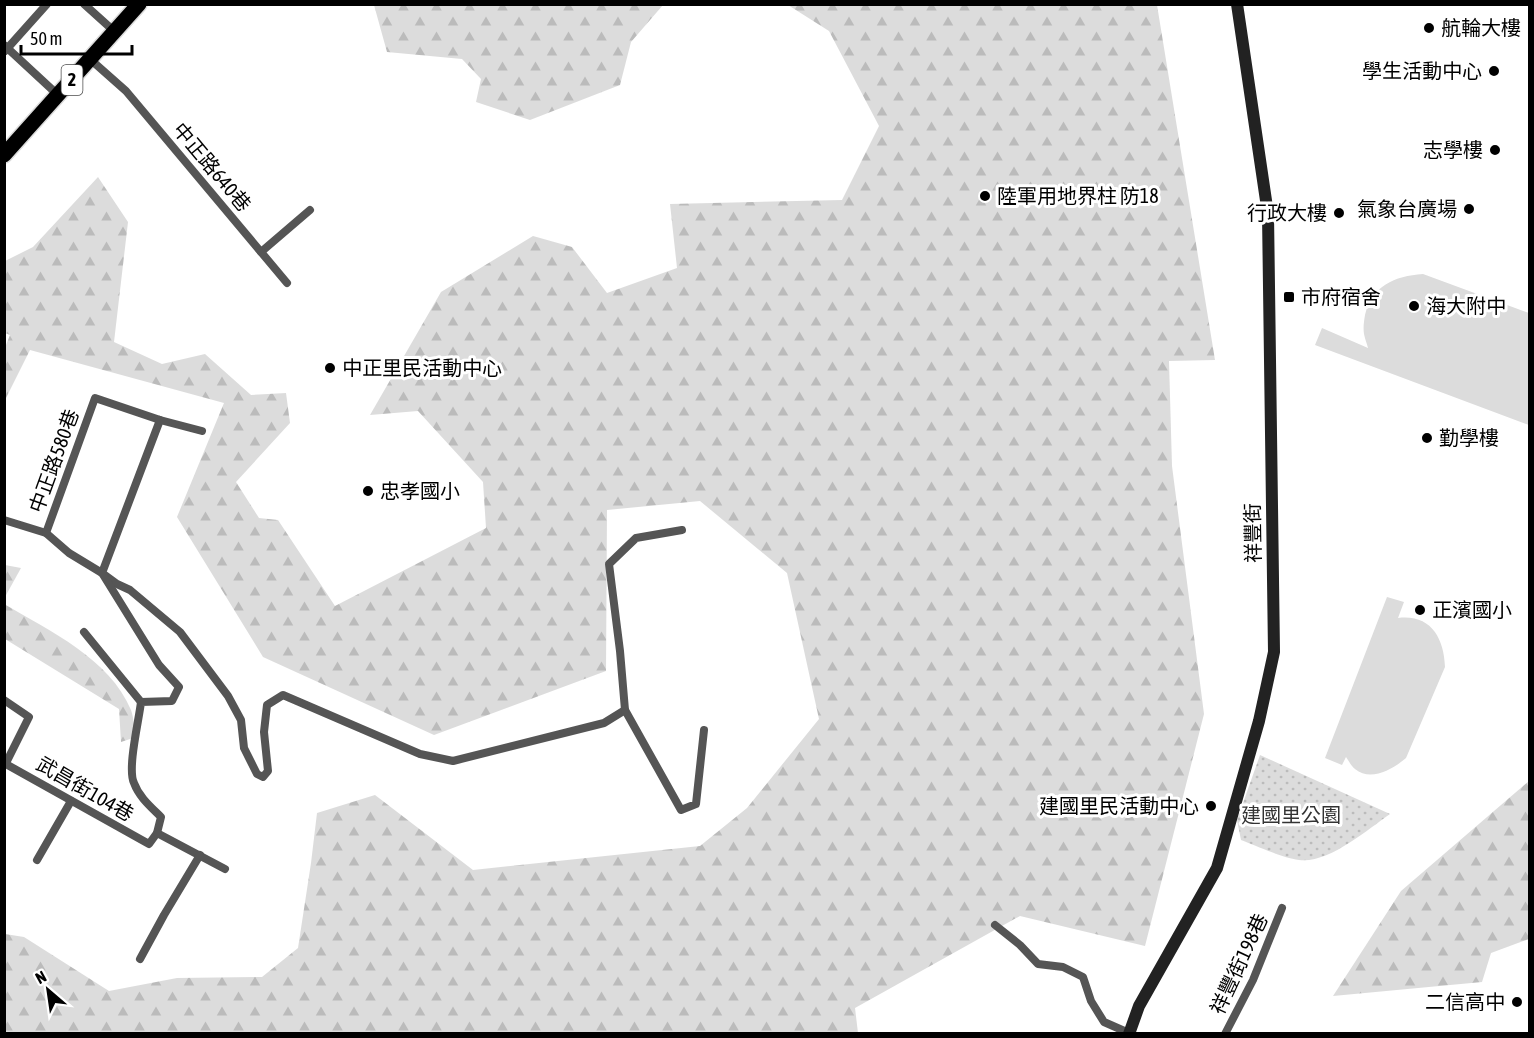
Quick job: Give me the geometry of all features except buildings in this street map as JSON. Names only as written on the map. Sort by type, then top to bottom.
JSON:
[{"type":"main road","name":"2","points":[[4,155],[140,4]]},
{"type":"street","name":"祥豐街","points":[[1129,1033],[1139,1006],[1217,868],[1259,721],[1274,651],[1268,214],[1237,4]]},
{"type":"lane","points":[[47,4],[6,48],[58,95]]},
{"type":"lane","points":[[84,4],[115,32]]},
{"type":"lane","name":"中正路640巷","points":[[91,60],[126,91],[287,283]]},
{"type":"lane","points":[[261,252],[310,210]]},
{"type":"lane","name":"中正路580巷","points":[[46,533],[95,398],[160,420],[202,431]]},
{"type":"lane","points":[[102,573],[160,420]]},
{"type":"lane","points":[[4,520],[46,533],[69,553],[130,590],[180,632],[228,696],[241,720],[244,748],[257,774],[263,777],[268,771],[264,732],[267,705],[283,695],[420,754],[453,760],[604,723],[625,710]]},
{"type":"lane","points":[[682,530],[636,538],[609,564],[625,710],[681,810],[696,804],[704,730]]},
{"type":"lane","points":[[102,573],[159,665],[179,687],[172,701],[141,702]]},
{"type":"lane","points":[[84,632],[141,702],[132,782],[145,801],[161,817],[158,833],[225,868]]},
{"type":"lane","points":[[4,700],[29,717],[5,763]]},
{"type":"lane","name":"武昌街104巷","points":[[5,763],[149,844],[158,833]]},
{"type":"lane","points":[[37,860],[71,801]]},
{"type":"lane","points":[[140,959],[200,855]]},
{"type":"lane","name":"祥豐街198巷","points":[[1225,1034],[1253,980],[1282,908]]},
{"type":"lane","points":[[995,925],[1020,945],[1038,964],[1063,967],[1083,977],[1091,1001],[1104,1022],[1129,1033]]},
{"type":"green space","points":[[374,4],[663,5],[631,42],[620,85],[530,120],[476,102],[481,79],[462,59],[387,52]]},
{"type":"green space","points":[[788,5],[1157,5],[1215,360],[1169,361],[1172,466],[1204,714],[1145,946],[1020,916],[855,1008],[858,1033],[5,1033],[5,934],[24,937],[109,991],[177,978],[262,977],[298,948],[317,813],[375,795],[473,870],[700,846],[747,808],[819,719],[787,573],[700,501],[607,510],[606,671],[434,735],[263,657],[177,517],[224,403],[30,350],[5,400],[4,350],[10,335],[5,333],[5,261],[33,247],[98,177],[128,222],[114,342],[162,364],[205,354],[251,395],[286,393],[290,423],[236,482],[259,518],[278,520],[335,606],[486,528],[483,482],[418,411],[370,415],[441,292],[533,236],[572,247],[607,293],[677,268],[670,204],[842,200],[879,126],[829,31]]},
{"type":"green space","points":[[1423,274],[1529,313],[1529,425],[1315,345],[1322,328],[1368,348],[1364,334],[1364,322],[1368,305],[1373,297],[1386,284],[1394,280]]},
{"type":"green space","points":[[4,565],[21,568],[5,597]]},
{"type":"green space","points":[[1387,597],[1404,602],[1398,618],[1419,620],[1433,630],[1442,646],[1445,667],[1406,758],[1388,770],[1368,774],[1355,769],[1346,757],[1342,765],[1325,758]]},
{"type":"green space","points":[[4,604],[77,648],[109,676],[131,710],[136,737],[121,742],[119,709],[5,639]]},
{"type":"green space","name":"建國里公園","points":[[1260,755],[1390,814],[1347,844],[1322,857],[1310,860],[1285,857],[1241,840],[1237,820]]},
{"type":"green space","points":[[1529,781],[1529,939],[1491,953],[1482,982],[1333,996],[1401,891]]},
{"type":"place","name":"航輪大樓","points":[[1429,28]]},
{"type":"place","name":"學生活動中心","points":[[1494,71]]},
{"type":"place","name":"志學樓","points":[[1495,150]]},
{"type":"place","name":"陸軍用地界柱 防18","points":[[985,196]]},
{"type":"place","name":"氣象台廣場","points":[[1469,209]]},
{"type":"place","name":"行政大樓","points":[[1339,213]]},
{"type":"place","name":"市府宿舍","points":[[1289,297]]},
{"type":"place","name":"海大附中","points":[[1414,306]]},
{"type":"place","name":"中正里民活動中心","points":[[330,368]]},
{"type":"place","name":"勤學樓","points":[[1427,438]]},
{"type":"place","name":"忠孝國小","points":[[368,491]]},
{"type":"place","name":"正濱國小","points":[[1420,610]]},
{"type":"place","name":"建國里民活動中心","points":[[1211,806]]},
{"type":"place","name":"二信高中","points":[[1517,1002]]}]
